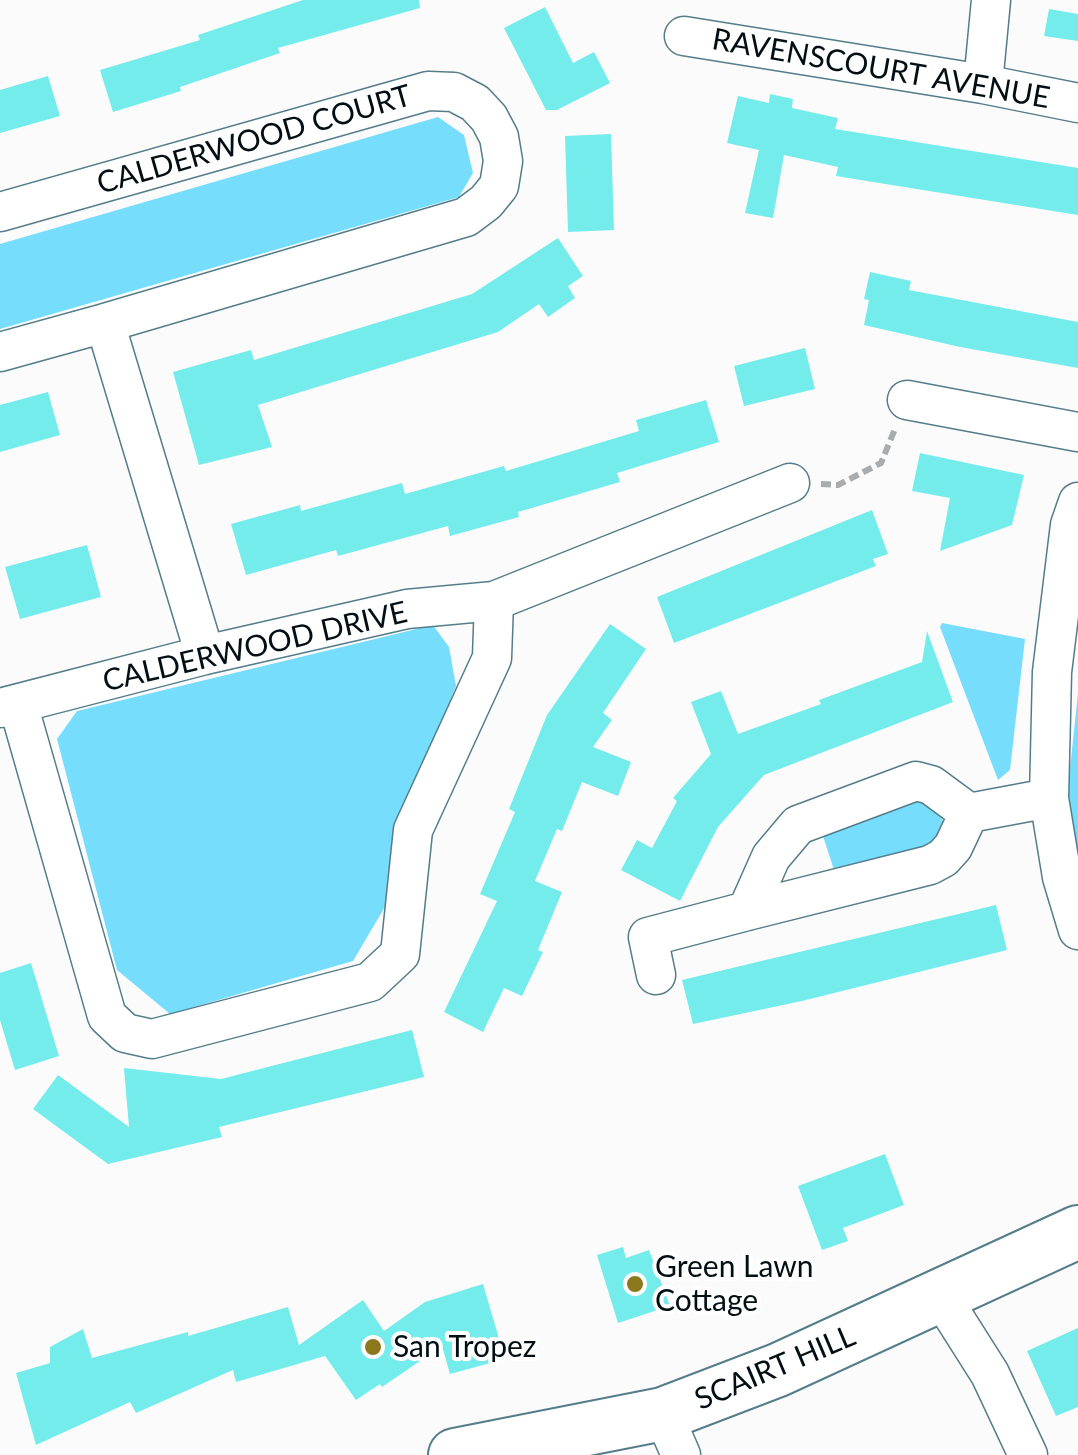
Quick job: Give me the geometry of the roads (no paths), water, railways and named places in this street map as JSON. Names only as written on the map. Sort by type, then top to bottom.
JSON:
[{"type":"street","points":[[983,84],[991,0]]},
{"type":"street","name":"RAVENSCOURT AVENUE","points":[[684,36],[1078,103]]},
{"type":"street","name":"CALDERWOOD COURT","points":[[0,212],[428,91],[454,92],[475,102],[490,118],[499,137],[503,161],[499,186],[466,217],[0,352]]},
{"type":"street","points":[[105,323],[205,654]]},
{"type":"street","points":[[907,400],[1078,432]]},
{"type":"street","name":"CALDERWOOD DRIVE","points":[[494,602],[492,658],[413,830],[400,954],[370,982],[152,1039],[126,1033],[107,1016],[9,706],[205,654],[406,609],[494,602],[790,483]]},
{"type":"street","points":[[1078,502],[1070,525],[1052,672],[1049,798],[1062,877],[1078,930]]},
{"type":"street","points":[[747,912],[771,857],[798,826],[916,781],[931,784],[969,813],[1049,798]]},
{"type":"street","points":[[656,976],[648,936],[930,865],[953,847],[969,813]]},
{"type":"street","name":"SCAIRT HILL","points":[[455,1455],[672,1434],[778,1370],[1078,1232]]},
{"type":"street","points":[[940,1296],[990,1374],[1028,1455]]},
{"type":"place","name":"Green Lawn Cottage","points":[[635,1284]]},
{"type":"place","name":"San Tropez","points":[[373,1347]]}]
